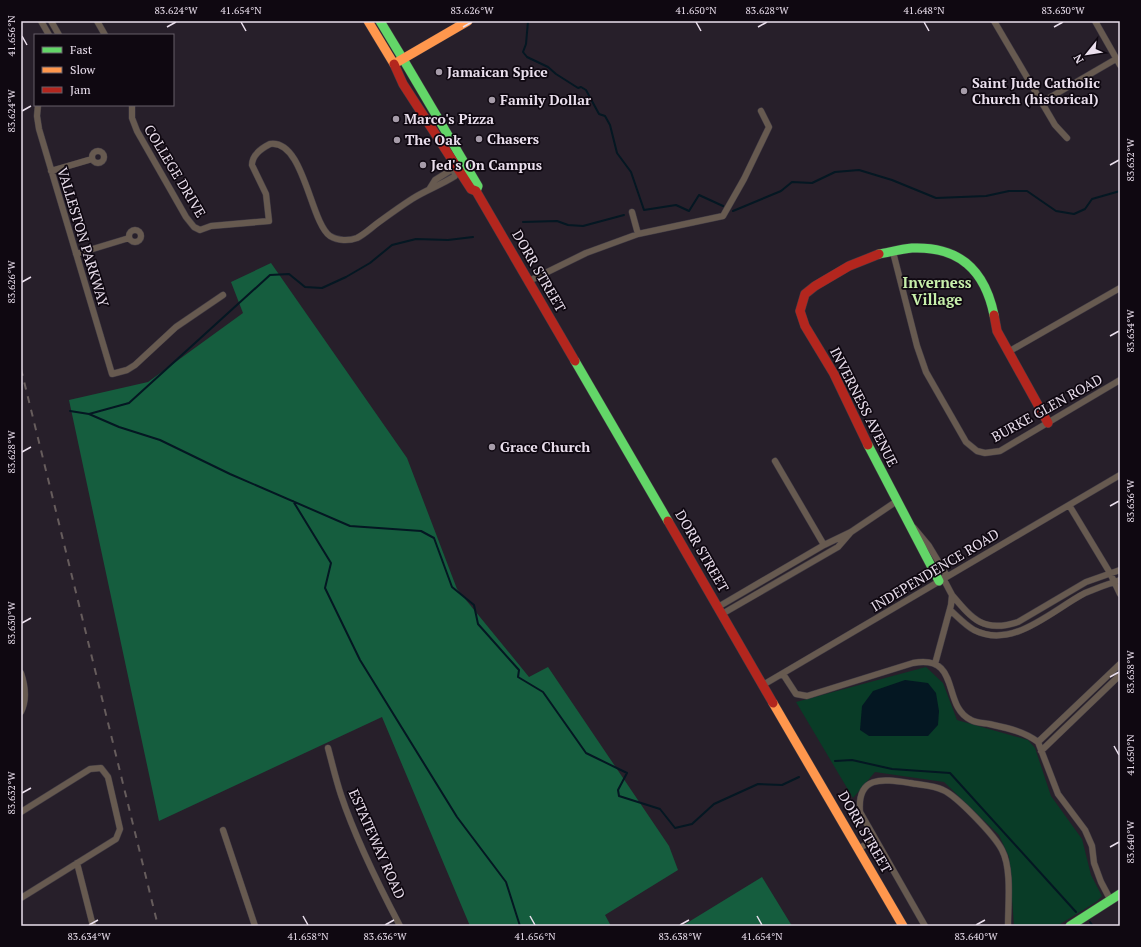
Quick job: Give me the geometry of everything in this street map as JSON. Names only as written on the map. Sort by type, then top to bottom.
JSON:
[{"type":"main road","name":"DORR STREET","points":[[368,21],[394,64],[403,84],[457,171],[471,189],[476,191],[903,926]]},
{"type":"main road","name":"DORR STREET","points":[[380,21],[478,186],[476,191]]},
{"type":"main road","points":[[394,64],[468,21]]},
{"type":"main road","points":[[893,252],[911,248],[932,248],[956,256],[972,267],[983,281],[990,297],[997,331],[1048,422]]},
{"type":"main road","name":"INVERNESS AVENUE","points":[[893,252],[872,256],[849,266],[815,286],[805,294],[801,303],[800,311],[805,326],[834,374],[854,417],[909,522],[921,550],[943,578]]},
{"type":"main road","points":[[1070,926],[1120,894]]},
{"type":"street","points":[[97,21],[104,34]]},
{"type":"street","points":[[994,21],[1055,125],[1067,138]]},
{"type":"street","points":[[1095,21],[1120,66]]},
{"type":"street","points":[[46,22],[49,34]]},
{"type":"street","points":[[46,22],[58,34]]},
{"type":"street","points":[[1042,102],[1116,59]]},
{"type":"street","name":"VALLESTON PARKWAY","points":[[38,106],[37,123],[112,374],[127,370],[135,365],[179,324],[223,294]]},
{"type":"street","name":"COLLEGE DRIVE","points":[[132,106],[132,118],[137,131],[186,217],[194,228],[200,230],[211,226],[269,221],[266,194],[252,165],[252,161],[261,150],[270,144],[282,145],[288,150],[308,188],[321,224],[326,232],[335,238],[352,240],[362,235],[403,205],[430,188],[438,186],[455,176],[457,171]]},
{"type":"street","points":[[529,281],[586,253],[638,234],[723,216],[744,179],[769,127],[761,111]]},
{"type":"street","points":[[51,171],[92,159]]},
{"type":"street","points":[[632,212],[638,234]]},
{"type":"street","points":[[76,254],[129,238]]},
{"type":"street","name":"BURKE GLEN ROAD","points":[[893,252],[915,340],[926,372],[966,442],[977,452],[985,453],[1000,450],[1120,380]]},
{"type":"street","points":[[1008,352],[1120,288]]},
{"type":"street","points":[[775,461],[821,546],[823,556]]},
{"type":"street","name":"INDEPENDENCE ROAD","points":[[763,685],[1120,475]]},
{"type":"street","points":[[720,610],[821,546],[851,532],[897,501]]},
{"type":"street","points":[[1069,505],[1110,573],[1117,581],[1120,594]]},
{"type":"street","points":[[720,610],[823,556],[845,541],[851,532]]},
{"type":"street","points":[[830,542],[834,549]]},
{"type":"street","name":"INVERNESS AVENUE","points":[[943,578],[952,595],[967,613],[979,622],[992,626],[1006,626],[1018,622],[1086,582],[1120,570]]},
{"type":"street","points":[[950,610],[966,626],[975,631],[994,636],[1005,635],[1021,631],[1085,594],[1117,581]]},
{"type":"street","points":[[935,664],[950,610],[952,595]]},
{"type":"street","points":[[783,674],[796,694],[807,696],[913,663],[924,661],[935,664],[946,674],[958,709],[963,715],[972,721],[1016,730],[1038,742],[1058,794],[1085,830],[1092,846],[1094,863],[1110,899]]},
{"type":"street","points":[[1038,742],[1120,664]]},
{"type":"street","points":[[21,673],[25,683],[24,702],[21,712]]},
{"type":"street","points":[[1041,751],[1120,675]]},
{"type":"street","name":"ESTATEWAY ROAD","points":[[328,748],[340,794],[374,875],[400,926]]},
{"type":"street","points":[[21,812],[94,768],[101,768],[108,777],[120,829],[118,837],[21,898]]},
{"type":"street","points":[[925,926],[860,812],[859,802],[866,786],[872,782],[893,781],[942,790],[956,798],[993,837],[1003,851],[1007,871],[1008,926]]},
{"type":"street","points":[[223,830],[255,926]]},
{"type":"street","points":[[858,849],[874,838]]},
{"type":"street","points":[[77,863],[93,926]]},
{"type":"green space","points":[[271,263],[407,458],[457,589],[529,677],[548,667],[669,846],[678,870],[605,915],[611,926],[470,926],[382,717],[159,821],[69,400],[148,382],[243,313],[231,282]]},
{"type":"green space","points":[[926,667],[943,683],[957,720],[1028,740],[1035,748],[1051,796],[1082,839],[1091,875],[1102,896],[1096,902],[1057,926],[1014,926],[1009,857],[999,835],[944,782],[875,772],[853,798],[796,702]]},
{"type":"green space","points":[[762,877],[792,926],[682,926]]},
{"type":"water","points":[[905,680],[928,683],[936,693],[939,711],[938,725],[928,736],[869,736],[860,730],[862,706],[873,691]]},
{"type":"waterway","points":[[528,21],[526,44],[523,52],[527,57],[548,67],[578,88],[581,87],[586,90],[599,114],[605,116],[610,125],[617,153],[631,172],[644,210],[676,205],[689,211],[699,195],[723,206]]},
{"type":"waterway","points":[[733,211],[781,191],[792,182],[812,183],[835,172],[859,170],[892,180],[936,198],[986,196],[1009,191],[1027,191],[1056,211],[1074,214],[1085,209],[1092,199],[1120,191]]},
{"type":"waterway","points":[[523,222],[557,221],[568,225],[583,226],[624,215]]},
{"type":"waterway","points":[[70,411],[89,414],[129,403],[270,275],[289,274],[305,287],[322,288],[346,277],[370,263],[392,245],[416,239],[448,240],[473,237]]},
{"type":"waterway","points":[[89,414],[119,427],[160,440],[230,474],[350,526],[421,531],[434,538],[452,587],[474,605],[478,624],[519,670],[518,677],[543,692],[586,753],[627,773],[618,790],[619,796],[660,809],[675,828],[692,824],[714,804],[758,784],[782,785],[799,777]]},
{"type":"waterway","points":[[293,501],[331,563],[325,588],[360,660],[457,817],[506,882],[520,926]]},
{"type":"waterway","points":[[835,761],[852,760],[892,769],[950,773],[1076,912]]},
{"type":"waterway","points":[[1090,922],[1093,926]]},
{"type":"railway","points":[[21,369],[158,926]]},
{"type":"traffic: fast","points":[[380,21],[403,59]]},
{"type":"traffic: fast","points":[[403,59],[478,186],[476,191]]},
{"type":"traffic: fast","points":[[879,254],[912,248],[929,248],[944,251],[957,257],[968,264],[977,274],[990,299],[994,315]]},
{"type":"traffic: fast","points":[[575,361],[668,521]]},
{"type":"traffic: fast","points":[[868,445],[939,581]]},
{"type":"traffic: fast","points":[[1070,926],[1120,894]]},
{"type":"traffic: slow","points":[[368,21],[394,64],[468,21]]},
{"type":"traffic: slow","points":[[773,703],[903,926]]},
{"type":"traffic: jam","points":[[394,64],[403,84],[471,189],[476,191],[575,361]]},
{"type":"traffic: jam","points":[[868,445],[834,374],[805,326],[800,311],[805,294],[815,286],[849,266],[879,254]]},
{"type":"traffic: jam","points":[[994,315],[997,331],[1048,423]]},
{"type":"traffic: jam","points":[[668,521],[773,703]]},
{"type":"place","name":"Jamaican Spice","points":[[439,72]]},
{"type":"place","name":"Saint Jude Catholic Church (historical)","points":[[964,91]]},
{"type":"place","name":"Family Dollar","points":[[492,100]]},
{"type":"place","name":"Marco's Pizza","points":[[396,119]]},
{"type":"place","name":"Chasers","points":[[479,139]]},
{"type":"place","name":"The Oak","points":[[397,140]]},
{"type":"place","name":"Jed's On Campus","points":[[423,165]]},
{"type":"place","name":"Grace Church","points":[[492,447]]},
{"type":"district","name":"Inverness Village","points":[[937,292]]}]
